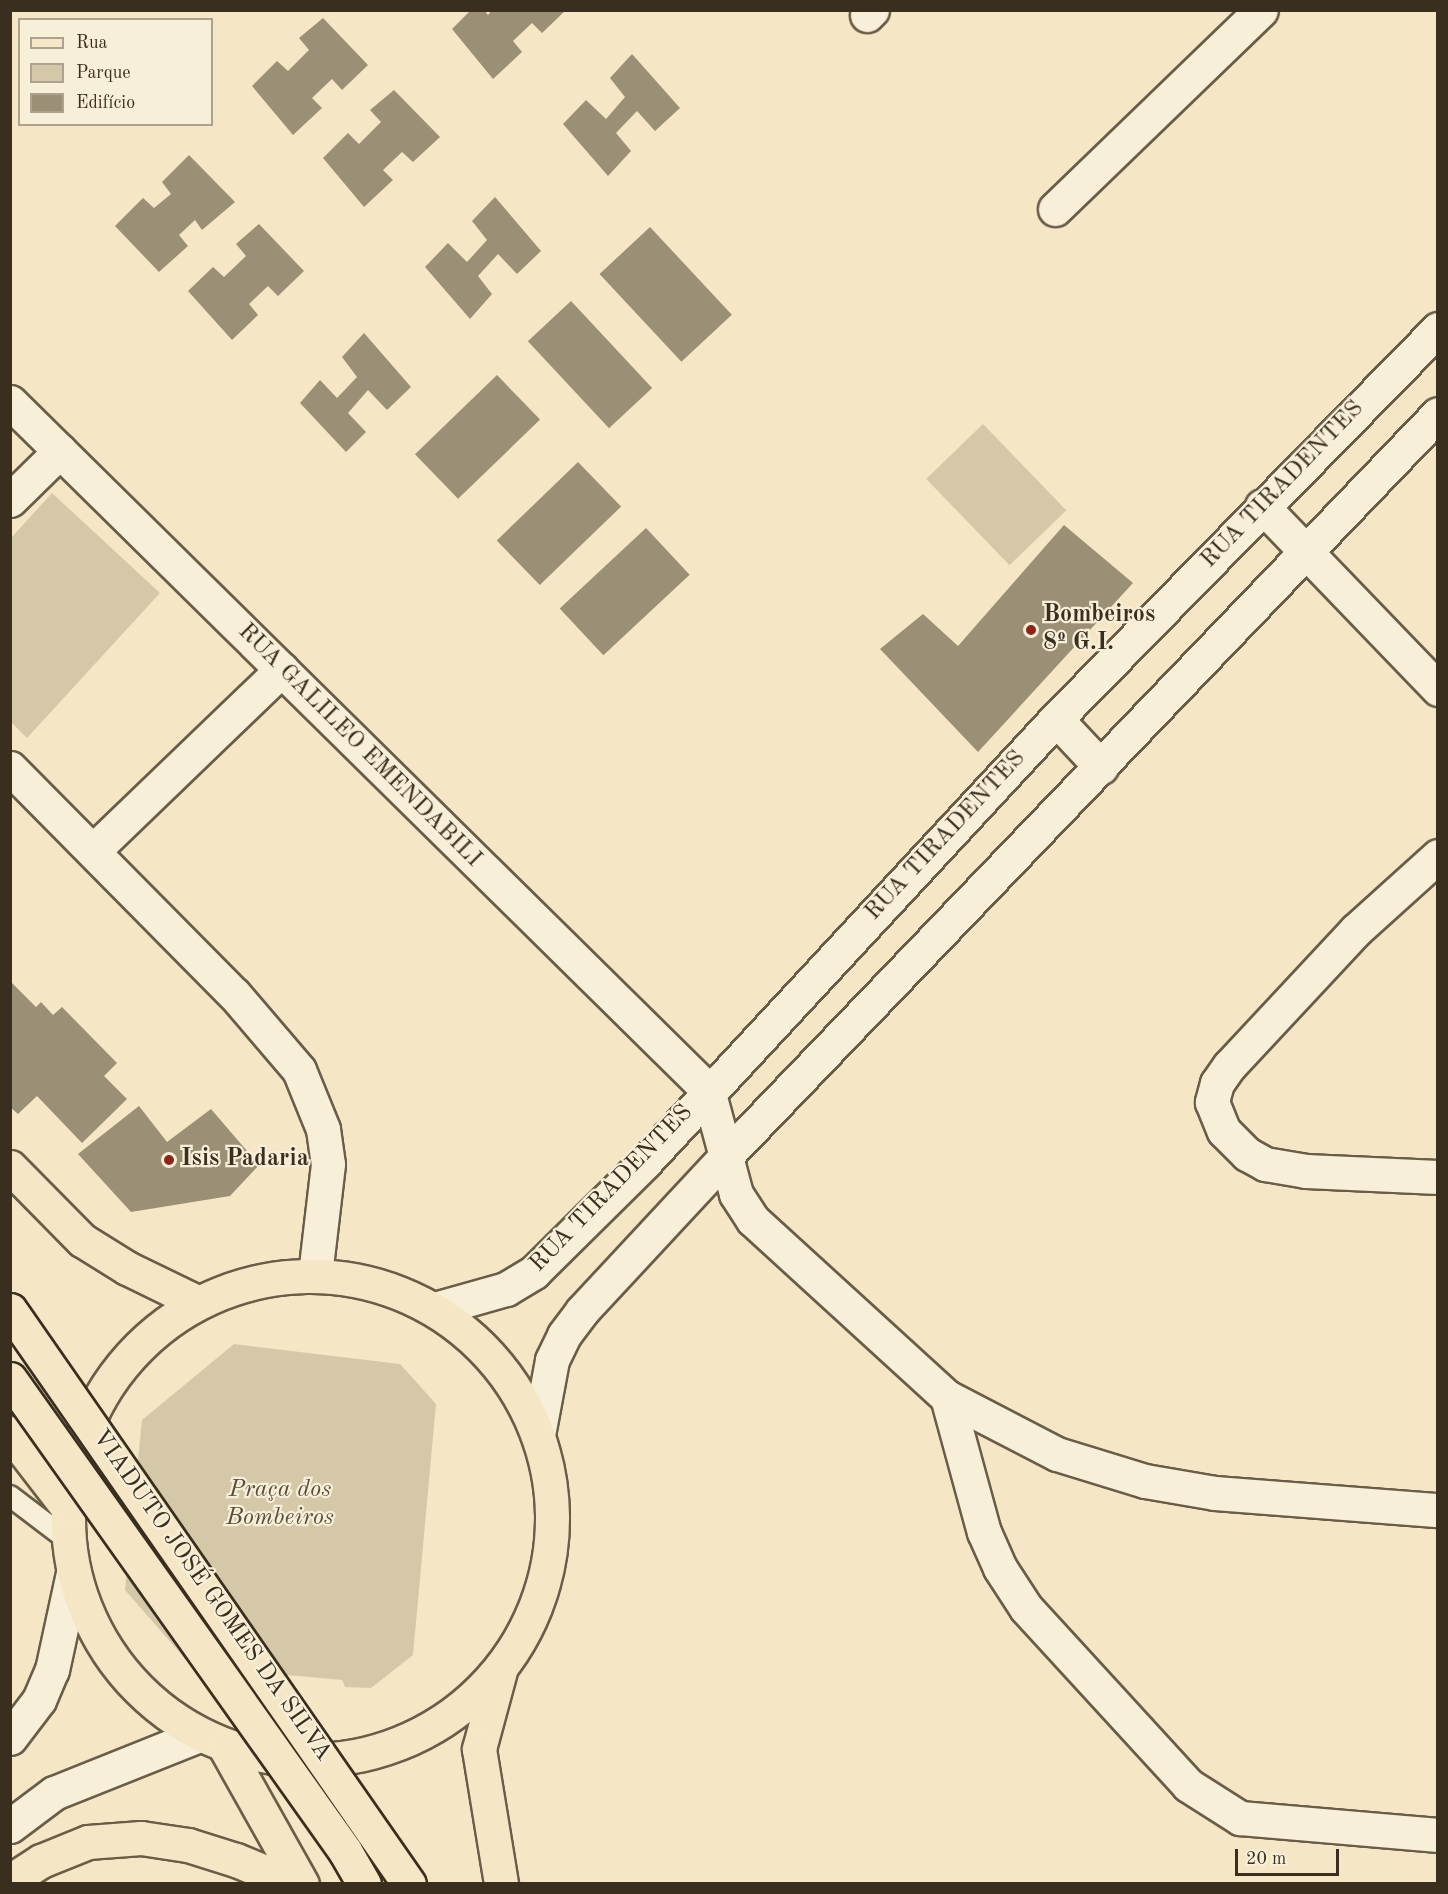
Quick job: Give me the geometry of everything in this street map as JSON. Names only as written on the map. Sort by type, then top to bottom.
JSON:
[{"type":"main road","points":[[10,1167],[82,1240],[127,1268],[197,1302]]},
{"type":"main road","points":[[315,1274],[378,1284],[435,1310],[497,1363],[538,1435],[549,1474],[552,1516],[549,1557],[540,1597],[523,1635],[500,1669],[448,1718],[404,1743],[345,1760],[284,1761],[212,1741],[158,1709],[123,1675],[96,1634],[73,1573],[68,1540],[67,1507],[80,1439],[99,1397],[142,1343],[197,1302],[243,1284],[315,1274]]},
{"type":"main road","name":"VIADUTO JOSÉ GOMES DA SILVA","points":[[10,1310],[410,1884]]},
{"type":"main road","name":"VIADUTO JOSÉ GOMES DA SILVA","points":[[10,1379],[345,1851],[364,1884]]},
{"type":"main road","points":[[10,1433],[67,1507]]},
{"type":"main road","points":[[500,1669],[479,1749],[501,1884]]},
{"type":"main road","points":[[212,1741],[302,1884]]},
{"type":"main road","points":[[10,1881],[41,1861],[88,1842],[141,1838],[198,1848],[294,1884]]},
{"type":"street","points":[[1055,209],[1261,10]]},
{"type":"street","name":"RUA TIRADENTES","points":[[435,1310],[506,1289],[534,1272],[645,1162],[708,1090],[1056,719],[1437,329]]},
{"type":"street","name":"RUA GALILEO EMENDABILI","points":[[10,402],[708,1090]]},
{"type":"street","points":[[538,1435],[552,1360],[564,1335],[726,1156],[1101,767],[1305,549],[1437,414]]},
{"type":"street","points":[[10,500],[60,451]]},
{"type":"street","points":[[1262,506],[1437,689]]},
{"type":"street","points":[[93,851],[282,669]]},
{"type":"street","points":[[1056,719],[1101,767]]},
{"type":"street","points":[[10,768],[234,994],[299,1070],[323,1129],[328,1164],[315,1274]]},
{"type":"street","points":[[1437,856],[1356,930],[1229,1066],[1217,1083],[1212,1102],[1224,1131],[1247,1154],[1265,1164],[1306,1171],[1437,1177]]},
{"type":"street","points":[[708,1090],[736,1194],[753,1220],[947,1397],[1057,1454],[1145,1481],[1215,1493],[1437,1510]]},
{"type":"street","points":[[947,1397],[984,1532],[1000,1568],[1026,1608],[1188,1785],[1240,1818],[1437,1835]]},
{"type":"street","points":[[10,1738],[39,1700],[52,1670],[73,1573]]},
{"type":"street","points":[[10,1826],[54,1793],[212,1741]]},
{"type":"lane","points":[[10,1496],[68,1540]]},
{"type":"green space","points":[[983,424],[1066,510],[1010,565],[926,479]]},
{"type":"green space","points":[[52,493],[160,593],[27,738],[11,722],[11,538]]},
{"type":"green space","name":"Praça dos Bombeiros","points":[[234,1344],[400,1364],[436,1404],[413,1655],[371,1688],[345,1687],[342,1680],[242,1671],[239,1685],[201,1677],[125,1590],[142,1420]]},
{"type":"building","points":[[471,10],[484,10],[488,15],[492,10],[566,10],[542,33],[532,23],[513,41],[522,52],[493,79],[452,29]]},
{"type":"building","points":[[323,18],[368,65],[342,90],[332,79],[312,98],[322,108],[293,135],[252,86],[277,61],[288,71],[309,50],[299,38]]},
{"type":"building","points":[[632,54],[680,108],[655,131],[637,111],[616,133],[631,151],[608,176],[563,124],[586,100],[606,119],[625,97],[610,78]]},
{"type":"building","points":[[394,90],[440,137],[413,162],[402,152],[383,170],[393,180],[364,207],[323,158],[348,133],[359,144],[381,122],[370,110]]},
{"type":"building","points":[[189,155],[235,202],[202,230],[195,220],[179,235],[188,246],[159,272],[115,226],[143,198],[154,208],[171,194],[162,182]]},
{"type":"building","points":[[495,197],[541,251],[517,274],[498,254],[478,276],[492,294],[470,319],[425,267],[448,243],[467,262],[487,240],[472,221]]},
{"type":"building","points":[[259,224],[304,271],[278,296],[268,286],[249,304],[258,315],[232,340],[188,291],[213,267],[224,277],[246,256],[236,244]]},
{"type":"building","points":[[650,227],[732,315],[681,362],[600,274]]},
{"type":"building","points":[[571,301],[652,388],[609,428],[528,341]]},
{"type":"building","points":[[364,333],[411,387],[387,410],[368,390],[348,413],[366,432],[346,452],[300,403],[320,380],[337,398],[357,377],[342,357]]},
{"type":"building","points":[[497,375],[540,420],[458,499],[415,454]]},
{"type":"building","points":[[578,462],[621,507],[540,585],[497,540]]},
{"type":"building","name":"Bombeiros 8º G.I.","points":[[1064,525],[1133,583],[978,752],[880,649],[923,614],[958,646]]},
{"type":"building","points":[[646,528],[690,575],[603,655],[560,608]]},
{"type":"building","points":[[10,981],[36,1007],[41,1002],[53,1015],[62,1007],[117,1063],[104,1076],[127,1099],[82,1143],[37,1096],[18,1114],[10,1107]]},
{"type":"building","name":"Isis Padaria","points":[[139,1106],[167,1142],[211,1109],[259,1165],[230,1196],[131,1212],[78,1154]]},
{"type":"place","name":"Bombeiros 8º G.I.","points":[[1031,630]]},
{"type":"place","name":"Isis Padaria","points":[[169,1160]]}]
